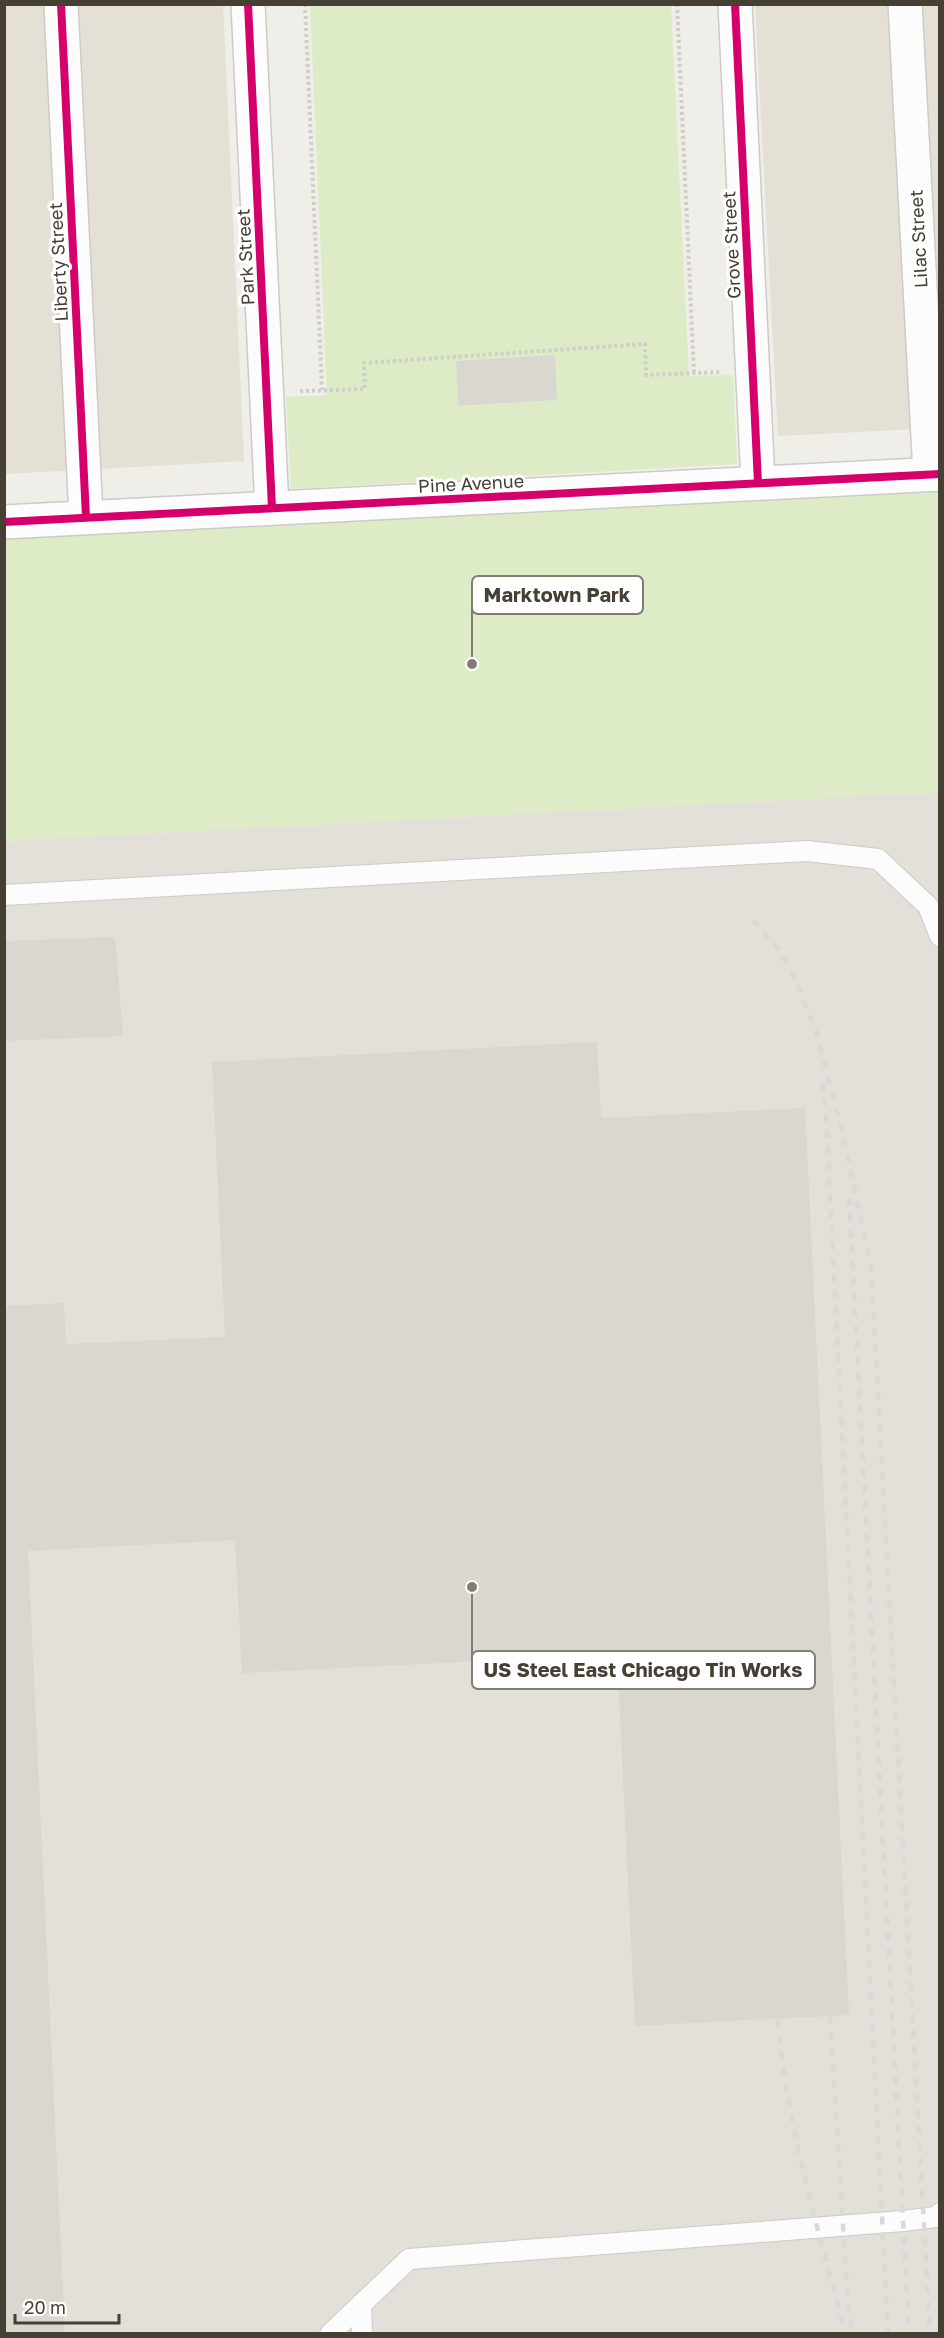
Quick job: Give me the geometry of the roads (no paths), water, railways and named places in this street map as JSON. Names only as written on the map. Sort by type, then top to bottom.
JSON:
[{"type":"street","name":"Liberty Street","points":[[61,4],[86,518]]},
{"type":"street","name":"Park Street","points":[[248,4],[272,508]]},
{"type":"street","name":"Grove Street","points":[[735,4],[758,483]]},
{"type":"street","name":"Lilac Street","points":[[905,4],[935,474]]},
{"type":"street","name":"Pine Avenue","points":[[4,522],[935,474]]},
{"type":"lane","points":[[4,895],[807,851],[878,859],[928,906],[939,936]]},
{"type":"lane","points":[[330,2334],[409,2259],[893,2222],[936,2217],[939,2213]]},
{"type":"lane","points":[[361,2304],[362,2334]]},
{"type":"railway","points":[[753,920],[777,947],[794,976],[817,1034],[843,1135],[871,1266],[930,2334]]},
{"type":"railway","points":[[822,1082],[826,1117],[888,2334]]},
{"type":"railway","points":[[849,1198],[909,2334]]},
{"type":"railway","points":[[830,2016],[848,2304],[852,2328]]},
{"type":"railway","points":[[778,2019],[788,2099],[796,2138],[845,2334]]},
{"type":"place","name":"Marktown Park","points":[[472,664]]},
{"type":"place","name":"US Steel East Chicago Tin Works","points":[[472,1587]]}]
